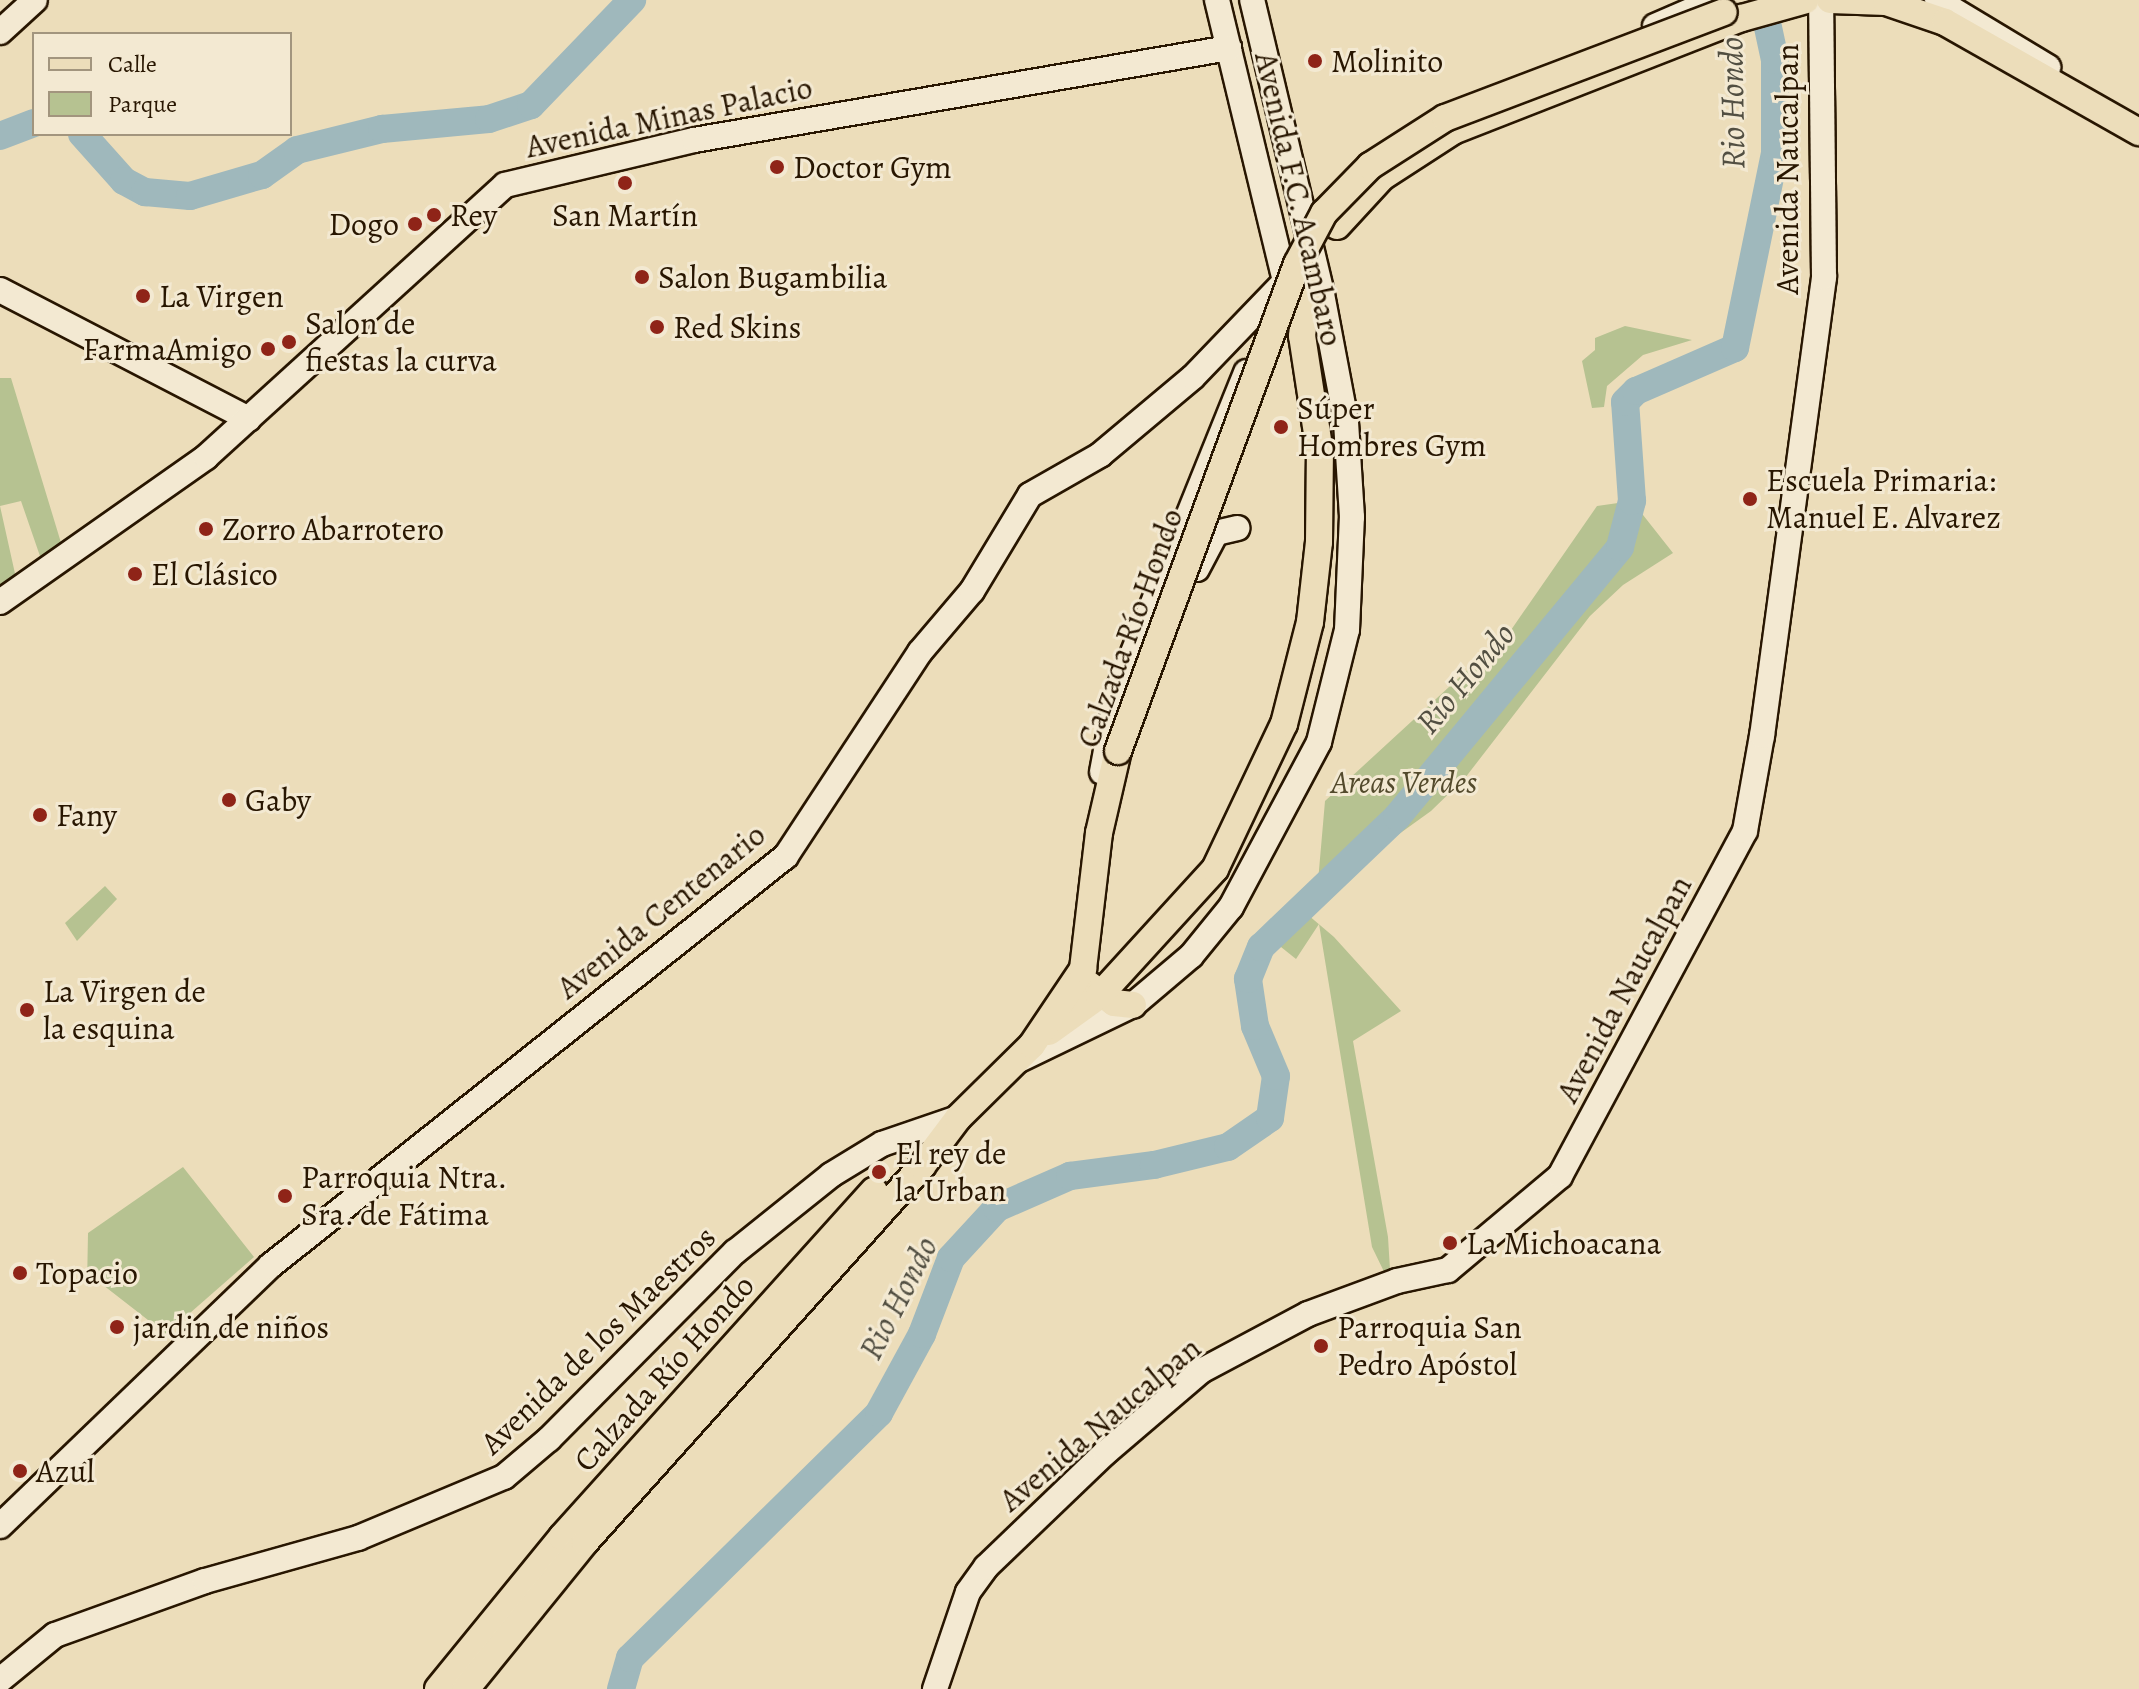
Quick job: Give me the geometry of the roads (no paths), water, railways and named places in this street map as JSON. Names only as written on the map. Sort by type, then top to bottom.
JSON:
[{"type":"main road","points":[[0,32],[35,0]]},
{"type":"main road","name":"Avenida F.C. Acambaro","points":[[1217,0],[1285,280],[1308,394],[1311,509],[1300,617],[1271,747]]},
{"type":"main road","name":"Avenida F.C. Acambaro","points":[[1010,1064],[1133,1005],[1191,956],[1250,879],[1319,742],[1347,630],[1352,517],[1346,421],[1309,241],[1252,0]]},
{"type":"main road","points":[[1099,833],[1099,784],[1117,692],[1174,542],[1285,280],[1345,182],[1430,120],[1715,0]]},
{"type":"main road","name":"Calzada Río Hondo","points":[[438,1689],[562,1537],[864,1202],[958,1118],[1032,1045],[1083,969],[1099,833],[1118,751],[1297,264],[1324,213],[1370,166],[1445,118],[1754,0]]},
{"type":"main road","points":[[1309,241],[1356,191],[1437,134],[1772,0]]},
{"type":"main road","points":[[1937,0],[2139,124]]},
{"type":"main road","name":"Avenida F.C. Acambaro","points":[[1032,1045],[1099,996],[1215,869],[1284,724],[1310,622],[1319,542],[1320,453],[1302,336],[1302,300],[1309,272],[1337,226],[1382,177],[1453,131],[1742,18],[1820,1],[1886,2],[1945,22],[2088,108],[2139,132]]},
{"type":"main road","name":"Avenida Naucalpan","points":[[935,1689],[968,1592],[986,1567],[1105,1453],[1201,1371],[1308,1314],[1397,1281],[1448,1270],[1560,1176],[1745,831],[1762,736],[1824,277],[1820,1]]},
{"type":"main road","name":"Avenida Minas Palacio","points":[[0,602],[206,457],[505,185],[694,140],[1229,48]]},
{"type":"main road","name":"Avenida Centenario","points":[[0,1526],[270,1266],[786,856],[920,652],[972,591],[1030,495],[1100,455],[1193,377],[1285,280]]},
{"type":"main road","points":[[0,290],[249,419]]},
{"type":"main road","points":[[1099,833],[1120,787],[1156,661],[1209,541],[1216,533],[1237,528],[1221,518],[1205,516],[1191,523],[1174,542]]},
{"type":"main road","points":[[1083,969],[1088,986],[1099,996],[1133,1005]]},
{"type":"main road","name":"Calzada Río Hondo","points":[[466,1689],[585,1542],[922,1166],[958,1118]]},
{"type":"main road","name":"Avenida de los Maestros","points":[[0,1680],[55,1635],[205,1581],[358,1538],[504,1477],[549,1439],[735,1252],[831,1175],[882,1144],[958,1118]]},
{"type":"waterway","points":[[84,136],[124,181],[145,192],[190,196],[262,175],[297,150],[382,129],[489,119],[531,105],[632,0]]},
{"type":"waterway","name":"Rio Hondo","points":[[621,1689],[630,1658],[879,1413],[922,1334],[951,1258],[997,1208],[1070,1176],[1154,1165],[1228,1147],[1270,1118],[1276,1076],[1255,1026],[1248,979],[1261,947],[1397,817],[1620,547],[1632,501],[1625,402],[1636,391],[1735,348],[1775,153],[1775,60],[1766,18]]},
{"type":"waterway","points":[[0,136],[32,124]]},
{"type":"place","name":"Molinito","points":[[1315,61]]},
{"type":"place","name":"Doctor Gym","points":[[777,167]]},
{"type":"place","name":"San Martín","points":[[625,183]]},
{"type":"place","name":"Rey","points":[[434,215]]},
{"type":"place","name":"Dogo","points":[[415,224]]},
{"type":"place","name":"Salon Bugambilia","points":[[642,277]]},
{"type":"place","name":"La Virgen","points":[[143,296]]},
{"type":"place","name":"Red Skins","points":[[657,327]]},
{"type":"place","name":"Salon de fiestas la curva","points":[[289,342]]},
{"type":"place","name":"FarmaAmigo","points":[[268,349]]},
{"type":"place","name":"Súper Hombres Gym","points":[[1281,427]]},
{"type":"place","name":"Escuela Primaria: Manuel E. Alvarez","points":[[1750,499]]},
{"type":"place","name":"Zorro Abarrotero","points":[[206,529]]},
{"type":"place","name":"El Clásico","points":[[135,574]]},
{"type":"place","name":"Gaby","points":[[229,800]]},
{"type":"place","name":"Fany","points":[[40,815]]},
{"type":"place","name":"La Virgen de la esquina","points":[[27,1010]]},
{"type":"place","name":"El rey de la Urban","points":[[879,1172]]},
{"type":"place","name":"Parroquia Ntra. Sra. de Fátima","points":[[285,1196]]},
{"type":"place","name":"La Michoacana","points":[[1450,1243]]},
{"type":"place","name":"Topacio","points":[[20,1273]]},
{"type":"place","name":"jardin de niños","points":[[117,1327]]},
{"type":"place","name":"Parroquia San Pedro Apóstol","points":[[1321,1346]]},
{"type":"place","name":"Azul","points":[[20,1471]]},
{"type":"park label","name":"Areas Verdes","points":[[1404,782]]}]
